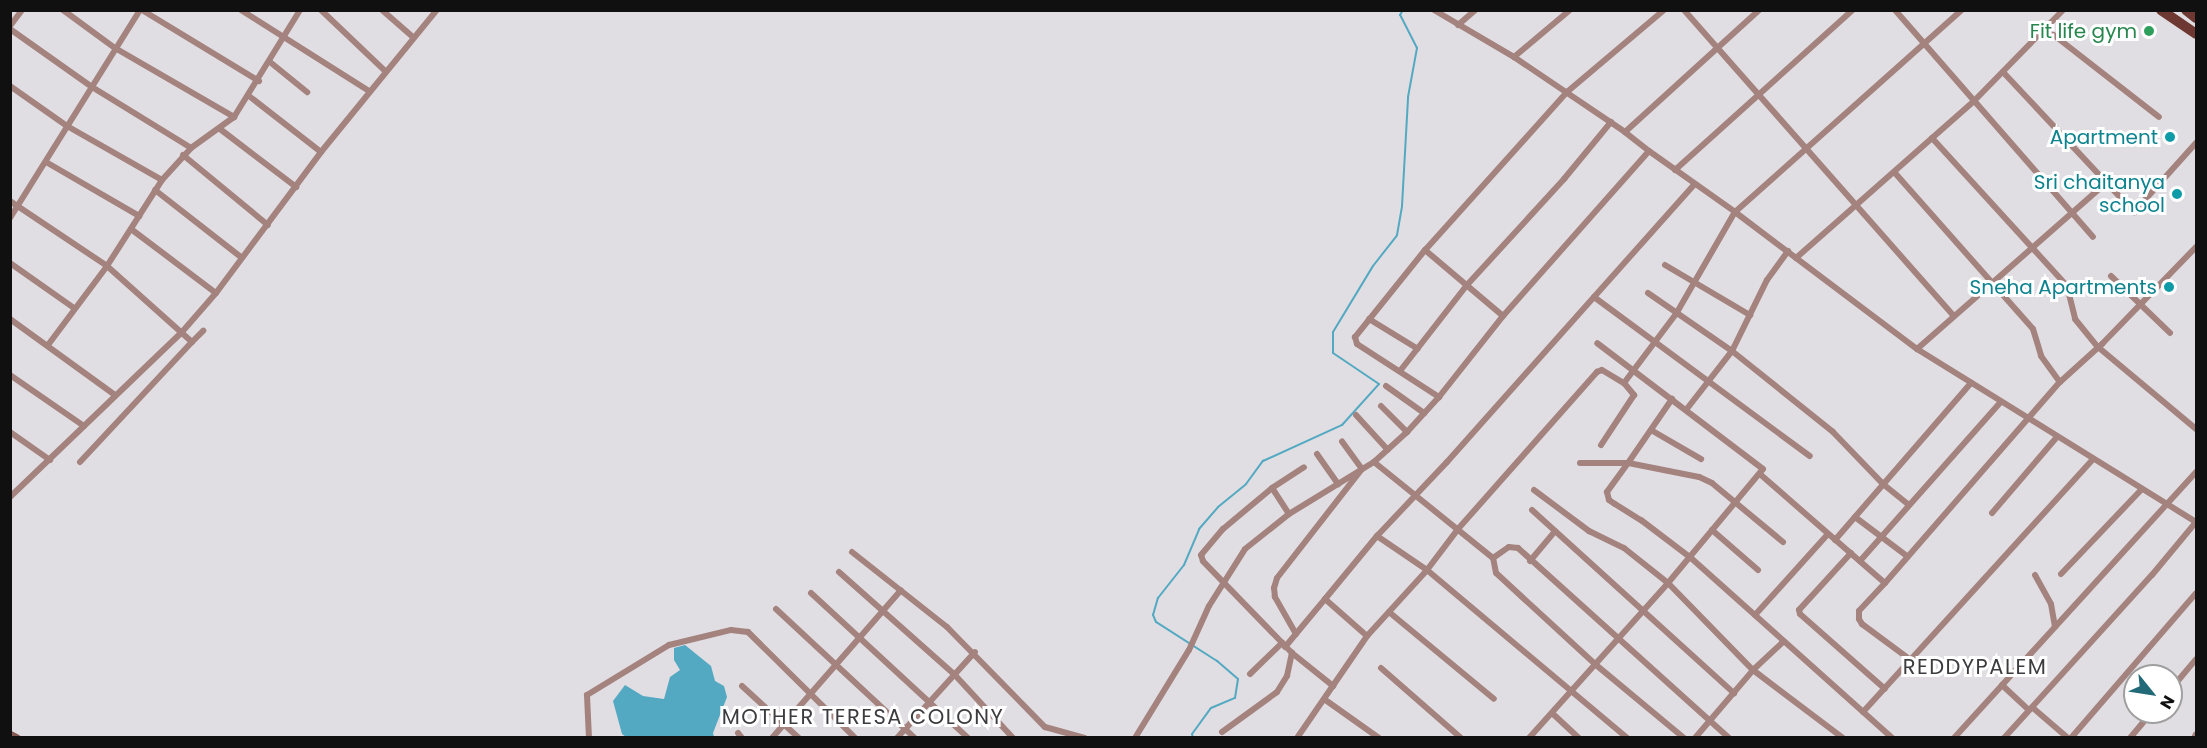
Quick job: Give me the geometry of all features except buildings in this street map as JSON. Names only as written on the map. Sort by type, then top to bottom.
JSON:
[{"type":"main road","points":[[2161,10],[2196,34]]},
{"type":"main road","points":[[2186,10],[2196,18]]},
{"type":"main road","points":[[10,735],[16,738]]},
{"type":"street","points":[[22,10],[10,27],[92,87],[190,148]]},
{"type":"street","points":[[63,10],[115,48],[234,117]]},
{"type":"street","points":[[10,218],[141,10],[259,81]]},
{"type":"street","points":[[241,10],[369,91]]},
{"type":"street","points":[[48,345],[107,266],[162,180],[190,148],[234,117],[259,81],[300,10]]},
{"type":"street","points":[[321,10],[385,71]]},
{"type":"street","points":[[382,10],[413,37]]},
{"type":"street","points":[[12,492],[50,460],[182,332],[216,293],[369,91],[437,10]]},
{"type":"street","points":[[1434,10],[1514,57],[1611,122],[1694,184],[1736,212],[1917,349],[2000,403],[2196,522],[2004,738]]},
{"type":"street","points":[[1458,25],[1475,10]]},
{"type":"street","points":[[1514,57],[1570,10]]},
{"type":"street","points":[[1439,397],[1355,341],[1369,319],[1425,250],[1567,92],[1664,10]]},
{"type":"street","points":[[1684,10],[1857,204],[1953,316]]},
{"type":"street","points":[[1624,132],[1759,10]]},
{"type":"street","points":[[1675,170],[1853,10]]},
{"type":"street","points":[[1895,10],[2092,237]]},
{"type":"street","points":[[1624,383],[1676,314],[1736,212],[1962,10]]},
{"type":"street","points":[[1796,258],[1974,101],[2063,10]]},
{"type":"street","points":[[2046,28],[2159,117]]},
{"type":"street","points":[[270,62],[307,92]]},
{"type":"street","points":[[2002,72],[2134,212],[2196,143]]},
{"type":"street","points":[[10,86],[68,126],[162,180]]},
{"type":"street","points":[[249,96],[321,152]]},
{"type":"street","points":[[1400,371],[1467,285],[1564,179],[1611,122]]},
{"type":"street","points":[[220,129],[296,187]]},
{"type":"street","points":[[1932,138],[2067,286],[2075,319],[2098,347],[2196,429]]},
{"type":"street","points":[[1135,738],[1189,650],[1224,582],[1245,549],[1288,514],[1374,462],[1407,432],[1439,397],[1503,316],[1649,151]]},
{"type":"street","points":[[183,155],[268,225]]},
{"type":"street","points":[[46,162],[139,216]]},
{"type":"street","points":[[1895,173],[2033,329],[2041,356],[2060,382]]},
{"type":"street","points":[[1917,349],[2108,182]]},
{"type":"street","points":[[1250,674],[1296,634],[1377,536],[1694,184]]},
{"type":"street","points":[[155,190],[242,258]]},
{"type":"street","points":[[10,201],[107,266],[192,342]]},
{"type":"street","points":[[131,229],[216,293]]},
{"type":"street","points":[[1912,661],[1859,619],[1859,611],[2060,382],[2098,347],[2196,247]]},
{"type":"street","points":[[1425,250],[1503,316]]},
{"type":"street","points":[[1686,410],[1732,351],[1767,280],[1788,251]]},
{"type":"street","points":[[10,263],[74,308]]},
{"type":"street","points":[[1665,265],[1750,315]]},
{"type":"street","points":[[2110,276],[2170,333]]},
{"type":"street","points":[[1648,293],[1732,351],[1833,432],[1883,484],[1909,505]]},
{"type":"street","points":[[1594,297],[1810,456]]},
{"type":"street","points":[[10,319],[115,395]]},
{"type":"street","points":[[1369,319],[1418,349]]},
{"type":"street","points":[[80,462],[203,331]]},
{"type":"street","points":[[1529,738],[1690,558],[1761,475],[1763,469],[1761,465],[1597,343]]},
{"type":"street","points":[[1297,738],[1367,636],[1427,570],[1458,528],[1597,372],[1608,372],[1632,390],[1632,401],[1601,445]]},
{"type":"street","points":[[10,375],[84,426]]},
{"type":"street","points":[[1835,540],[1971,383]]},
{"type":"street","points":[[1386,386],[1424,413]]},
{"type":"street","points":[[1672,399],[1609,489],[1610,500],[1641,520],[1690,558],[1891,737]]},
{"type":"street","points":[[1860,561],[2000,403]]},
{"type":"street","points":[[1381,406],[1407,432]]},
{"type":"street","points":[[1356,415],[1388,450]]},
{"type":"street","points":[[1651,430],[1701,459]]},
{"type":"street","points":[[10,432],[50,460]]},
{"type":"street","points":[[1992,513],[2057,436]]},
{"type":"street","points":[[1342,441],[1362,469]]},
{"type":"street","points":[[1317,454],[1338,484]]},
{"type":"street","points":[[1863,712],[1912,661],[2093,459]]},
{"type":"street","points":[[1374,462],[1493,558],[1496,573],[1595,664],[1684,738]]},
{"type":"street","points":[[1580,463],[1628,463],[1706,479],[1783,542]]},
{"type":"street","points":[[1304,467],[1272,488],[1223,529],[1201,555],[1203,561],[1292,653],[1333,686]]},
{"type":"street","points":[[1296,634],[1275,597],[1277,578],[1362,469]]},
{"type":"street","points":[[1954,738],[2169,505],[2196,472]]},
{"type":"street","points":[[1761,475],[1885,583]]},
{"type":"street","points":[[1272,488],[1288,514]]},
{"type":"street","points":[[2061,574],[2142,489]]},
{"type":"street","points":[[1534,490],[1589,531],[1624,548],[1668,583],[1753,670],[1844,738]]},
{"type":"street","points":[[1532,510],[1734,693]]},
{"type":"street","points":[[1855,517],[1908,557]]},
{"type":"street","points":[[1712,530],[1758,570]]},
{"type":"street","points":[[1530,561],[1555,531]]},
{"type":"street","points":[[1755,615],[1828,534]]},
{"type":"street","points":[[1377,536],[1427,570],[1627,738]]},
{"type":"street","points":[[1493,558],[1514,546],[1730,738]]},
{"type":"street","points":[[852,552],[975,652],[1030,715],[1045,727],[1084,738]]},
{"type":"street","points":[[1851,553],[1799,610],[1800,614],[1886,689]]},
{"type":"street","points":[[839,572],[954,674],[1013,738]]},
{"type":"street","points":[[2035,575],[2051,604],[2055,627]]},
{"type":"street","points":[[772,738],[901,590]]},
{"type":"street","points":[[811,593],[968,738]]},
{"type":"street","points":[[2002,685],[2069,738],[2196,593]]},
{"type":"street","points":[[1325,599],[1367,636]]},
{"type":"street","points":[[776,609],[915,738]]},
{"type":"street","points":[[1389,612],[1494,699]]},
{"type":"street","points":[[589,738],[587,695],[669,645],[731,630],[748,632],[855,738]]},
{"type":"street","points":[[1695,738],[1753,670],[1784,641]]},
{"type":"street","points":[[897,738],[975,652]]},
{"type":"street","points":[[1222,732],[1277,692],[1287,676],[1292,653]]},
{"type":"street","points":[[2183,675],[2196,659]]},
{"type":"street","points":[[1381,668],[1461,738]]},
{"type":"street","points":[[742,686],[799,738]]},
{"type":"street","points":[[1324,699],[1379,738]]},
{"type":"street","points":[[1552,713],[1579,738]]},
{"type":"street","points":[[2130,738],[2142,724]]},
{"type":"water","points":[[685,645],[711,666],[715,681],[724,686],[727,697],[713,733],[714,737],[626,737],[622,734],[613,701],[625,685],[643,696],[664,699],[670,677],[680,670],[674,660],[674,648]]},
{"type":"waterway","points":[[1193,738],[1192,734],[1211,708],[1235,698],[1238,679],[1217,661],[1156,622],[1153,615],[1158,598],[1184,565],[1199,529],[1218,507],[1246,484],[1263,461],[1342,425],[1379,384],[1333,353],[1333,332],[1373,266],[1397,235],[1402,206],[1408,97],[1417,48],[1400,15],[1403,10]]},
{"type":"place","name":"Fit life gym","points":[[2149,31]]},
{"type":"place","name":"Apartment","points":[[2170,137]]},
{"type":"place","name":"Sri chaitanya school","points":[[2177,194]]},
{"type":"place","name":"Sneha Apartments","points":[[2169,287]]},
{"type":"district","name":"REDDYPALEM","points":[[1975,667]]},
{"type":"district","name":"MOTHER TERESA COLONY","points":[[863,717]]}]
